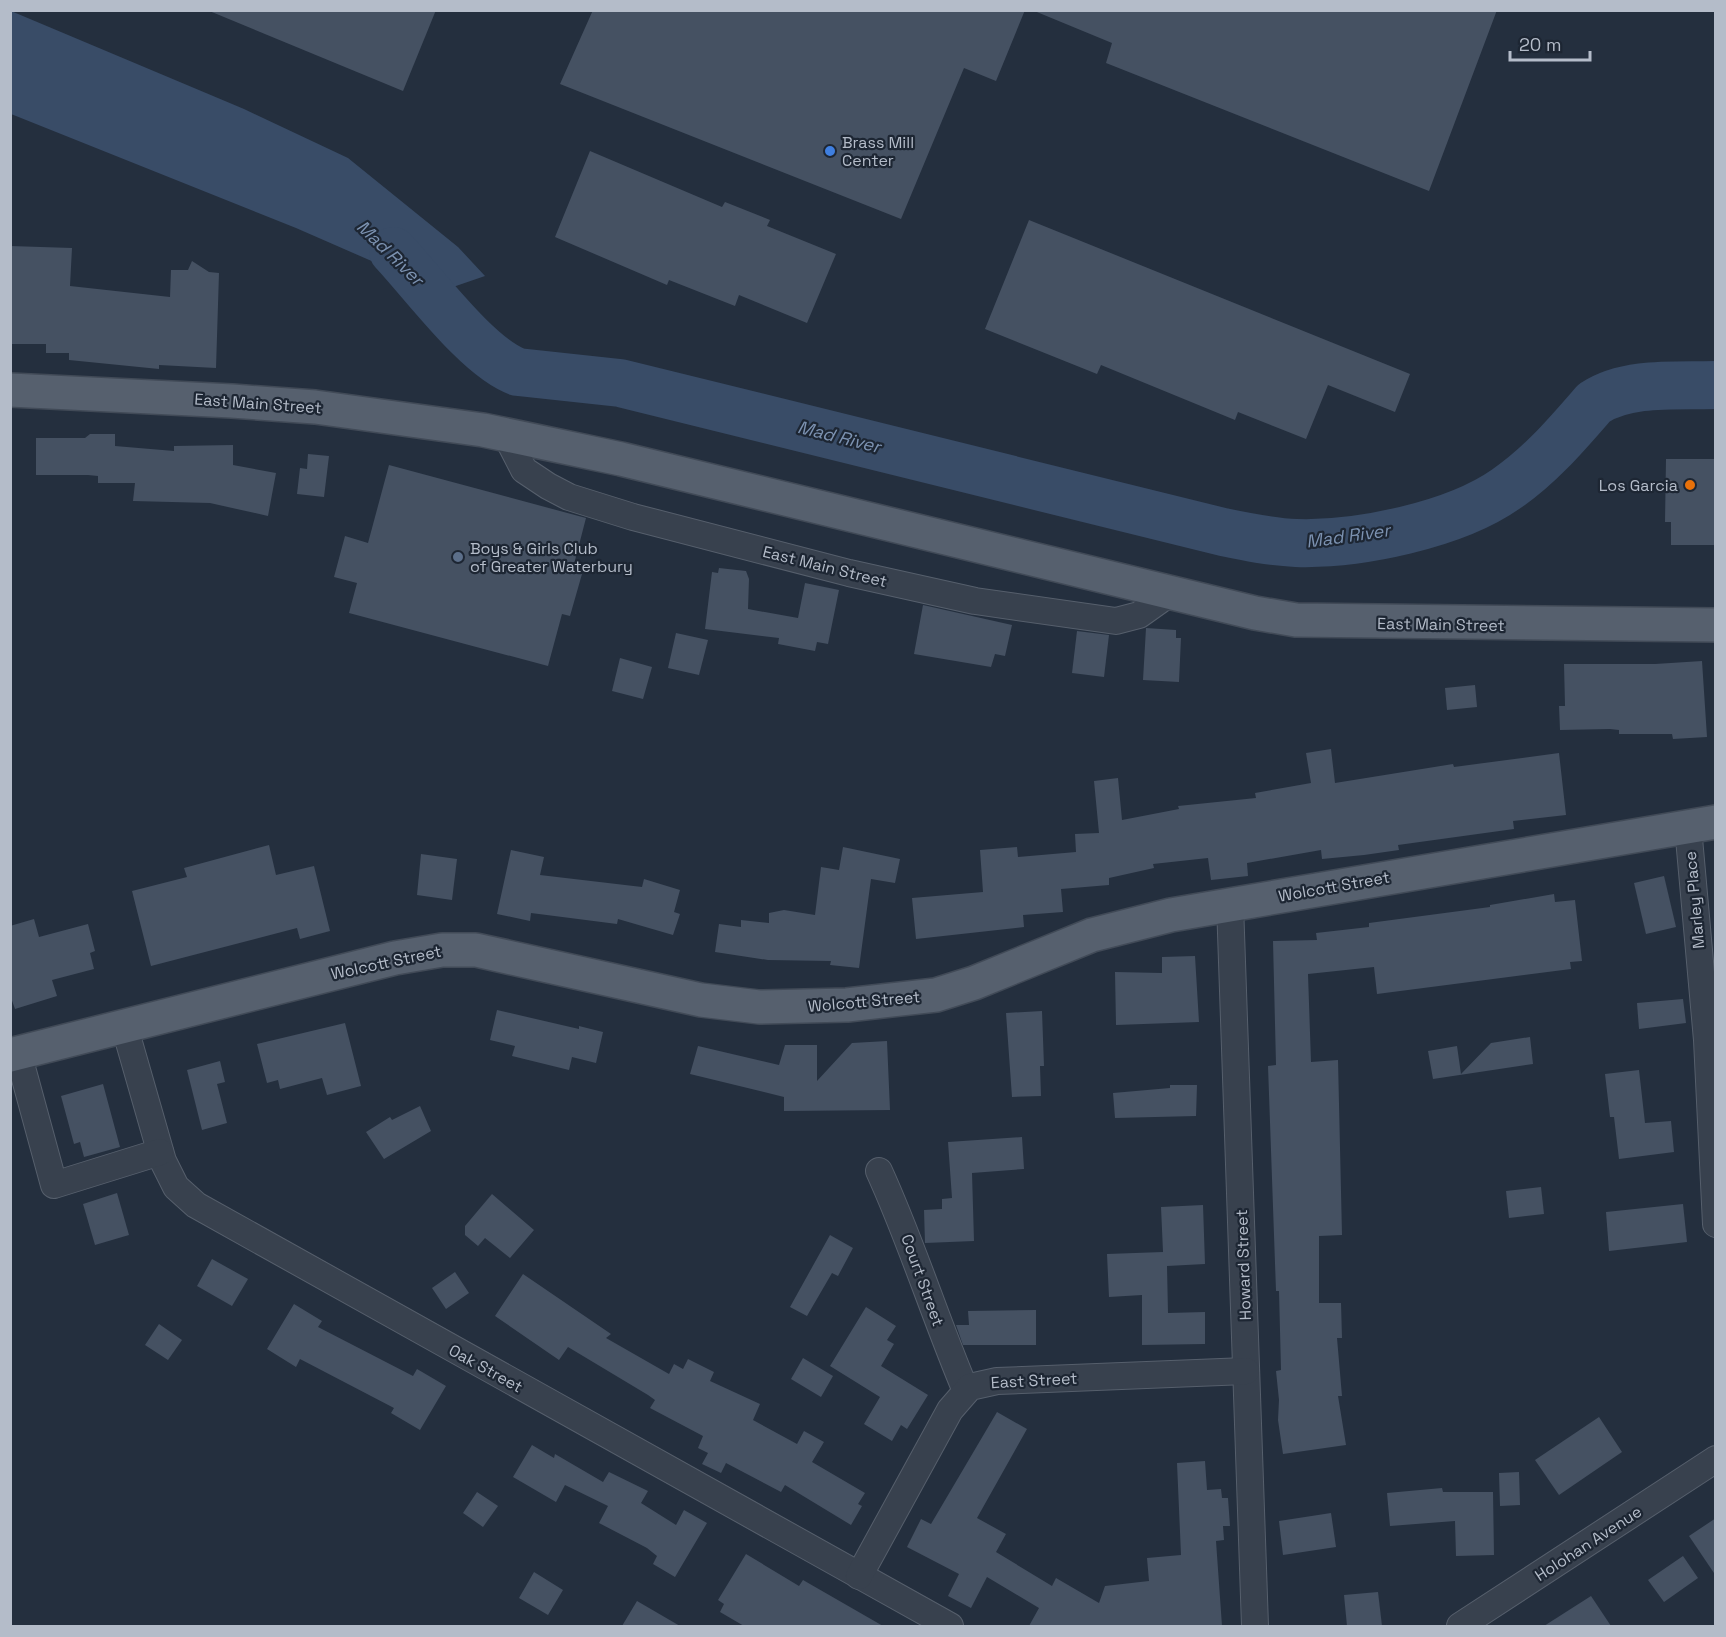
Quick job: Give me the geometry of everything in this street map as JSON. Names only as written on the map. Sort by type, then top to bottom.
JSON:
[{"type":"main road","name":"East Main Street","points":[[10,390],[315,407],[505,434],[1255,613],[1316,621],[1716,626]]},
{"type":"main road","name":"Wolcott Street","points":[[14,1054],[124,1024],[395,958],[460,949],[495,952],[666,993],[733,1005],[783,1007],[885,1002],[954,990],[1092,935],[1131,923],[1230,904],[1702,824]]},
{"type":"street","name":"East Main Street","points":[[505,434],[524,470],[569,497],[639,519],[849,573],[975,601],[1116,621],[1139,615],[1170,593]]},
{"type":"street","name":"Marley Place","points":[[1702,824],[1707,1040],[1716,1224]]},
{"type":"street","name":"Howard Street","points":[[1230,904],[1255,1626]]},
{"type":"street","name":"Oak Street","points":[[124,1024],[160,1152],[176,1187],[196,1205],[950,1626]]},
{"type":"street","points":[[14,1054],[54,1185],[160,1152]]},
{"type":"street","name":"Court Street","points":[[879,1171],[916,1257],[936,1320],[966,1391]]},
{"type":"street","name":"East Street","points":[[966,1391],[982,1383],[998,1381],[1246,1371]]},
{"type":"street","points":[[859,1576],[950,1410],[966,1391]]},
{"type":"street","name":"Holohan Avenue","points":[[1460,1626],[1716,1459]]},
{"type":"water","points":[[11,11],[244,109],[348,158],[458,247],[485,276],[453,287],[432,306],[399,273],[296,228],[11,114]]},
{"type":"building","points":[[207,10],[436,10],[403,91]]},
{"type":"building","name":"Brass Mill Center","points":[[593,10],[1025,10],[996,81],[964,68],[901,219],[560,84]]},
{"type":"building","points":[[1032,10],[1497,10],[1429,191],[1106,63],[1112,43]]},
{"type":"building","points":[[590,151],[722,207],[725,202],[770,220],[767,226],[836,254],[807,323],[739,295],[735,306],[669,280],[667,285],[555,237]]},
{"type":"building","points":[[1029,220],[1410,374],[1395,412],[1328,385],[1306,439],[1238,412],[1235,420],[1101,365],[1097,374],[985,329]]},
{"type":"building","points":[[10,246],[72,248],[70,286],[170,297],[171,270],[188,270],[192,261],[209,272],[219,273],[216,368],[159,365],[159,369],[69,360],[69,353],[46,353],[46,344],[10,344]]},
{"type":"building","points":[[90,434],[115,434],[115,446],[174,451],[174,446],[233,445],[233,465],[276,473],[268,516],[210,503],[133,501],[135,483],[98,483],[98,476],[36,475],[36,438],[85,438]]},
{"type":"building","points":[[308,454],[329,456],[324,497],[297,494],[300,468],[307,469]]},
{"type":"building","name":"Los Garcia","points":[[1666,459],[1716,459],[1716,545],[1671,545],[1671,522],[1665,522]]},
{"type":"building","name":"Boys & Girls Club of Greater Waterbury","points":[[389,465],[586,518],[572,572],[582,574],[570,616],[562,614],[548,666],[349,613],[357,583],[334,577],[345,536],[368,543]]},
{"type":"building","points":[[719,568],[746,571],[749,579],[748,609],[798,618],[805,583],[839,590],[828,644],[817,642],[815,651],[778,644],[779,638],[705,629],[712,572],[718,573]]},
{"type":"building","points":[[923,605],[1012,625],[1005,656],[995,654],[991,667],[914,654]]},
{"type":"building","points":[[1146,628],[1176,630],[1176,638],[1181,638],[1179,682],[1143,680]]},
{"type":"building","points":[[1077,631],[1109,635],[1104,677],[1072,673]]},
{"type":"building","points":[[676,633],[708,640],[699,675],[668,668]]},
{"type":"building","points":[[620,658],[652,667],[643,699],[612,691]]},
{"type":"building","points":[[1702,661],[1707,737],[1673,739],[1672,734],[1619,734],[1619,730],[1610,729],[1560,730],[1559,706],[1565,706],[1564,664],[1655,664]]},
{"type":"building","points":[[1475,685],[1477,707],[1447,710],[1445,688]]},
{"type":"building","points":[[1331,749],[1335,783],[1453,764],[1454,767],[1559,753],[1566,815],[1513,821],[1514,829],[1398,845],[1399,850],[1322,859],[1321,850],[1247,863],[1248,876],[1211,880],[1208,858],[1153,864],[1154,868],[1109,878],[1109,885],[1061,889],[1063,912],[1023,915],[1024,927],[916,939],[912,898],[983,892],[980,850],[1017,847],[1018,857],[1076,852],[1075,834],[1099,833],[1094,781],[1118,778],[1122,820],[1179,809],[1178,806],[1256,798],[1255,793],[1311,783],[1306,753]]},
{"type":"building","points":[[269,845],[276,875],[314,866],[330,931],[300,939],[297,928],[151,966],[132,891],[187,877],[184,868]]},
{"type":"building","points":[[843,847],[900,859],[895,883],[871,879],[859,968],[830,965],[831,961],[768,960],[715,952],[719,924],[741,927],[741,920],[769,923],[769,913],[784,910],[815,915],[821,867],[839,870]]},
{"type":"building","points":[[511,850],[544,857],[540,875],[642,887],[644,879],[680,890],[674,912],[680,914],[673,935],[618,919],[617,924],[531,913],[530,921],[497,914]]},
{"type":"building","points":[[421,854],[457,859],[452,900],[417,895]]},
{"type":"building","points":[[1664,876],[1676,927],[1646,934],[1634,883]]},
{"type":"building","points":[[1554,894],[1555,902],[1575,900],[1582,961],[1570,962],[1571,969],[1377,994],[1374,967],[1308,974],[1311,1062],[1338,1060],[1342,1235],[1319,1236],[1319,1303],[1341,1303],[1342,1338],[1337,1338],[1342,1396],[1338,1396],[1346,1445],[1283,1454],[1278,1420],[1279,1400],[1276,1371],[1281,1370],[1279,1291],[1276,1291],[1268,1066],[1276,1065],[1273,941],[1317,940],[1316,933],[1369,927],[1369,923],[1490,907],[1490,905]]},
{"type":"building","points":[[34,919],[39,937],[88,924],[95,951],[90,953],[94,969],[52,980],[57,996],[15,1009],[10,995],[10,926]]},
{"type":"building","points":[[1195,956],[1199,1022],[1116,1025],[1115,972],[1162,973],[1162,957]]},
{"type":"building","points":[[1683,999],[1686,1023],[1639,1029],[1637,1003]]},
{"type":"building","points":[[497,1010],[579,1029],[579,1026],[603,1032],[596,1063],[572,1057],[569,1070],[512,1056],[515,1046],[490,1040]]},
{"type":"building","points":[[1042,1011],[1044,1066],[1040,1066],[1041,1096],[1012,1097],[1006,1013]]},
{"type":"building","points":[[345,1023],[361,1086],[327,1095],[322,1078],[280,1089],[278,1080],[267,1083],[257,1044]]},
{"type":"building","points":[[1530,1037],[1533,1064],[1433,1079],[1428,1051],[1457,1046],[1461,1074],[1491,1043]]},
{"type":"building","points":[[887,1041],[890,1110],[784,1111],[784,1097],[690,1074],[698,1046],[779,1065],[785,1045],[817,1045],[817,1081],[852,1043]]},
{"type":"building","points":[[220,1061],[225,1082],[217,1084],[227,1123],[202,1130],[187,1070]]},
{"type":"building","points":[[1639,1070],[1645,1123],[1671,1121],[1674,1152],[1619,1159],[1614,1117],[1610,1117],[1605,1074]]},
{"type":"building","points":[[103,1084],[120,1147],[84,1157],[80,1142],[74,1144],[61,1096]]},
{"type":"building","points":[[1170,1085],[1197,1085],[1196,1116],[1115,1118],[1113,1093],[1170,1088]]},
{"type":"building","points":[[420,1106],[431,1131],[384,1159],[366,1132],[390,1117],[392,1120]]},
{"type":"building","points":[[1022,1137],[1024,1169],[972,1173],[974,1241],[925,1243],[924,1210],[942,1209],[942,1199],[952,1198],[948,1142]]},
{"type":"building","points":[[1541,1187],[1544,1214],[1509,1218],[1506,1191]]},
{"type":"building","points":[[117,1193],[129,1235],[95,1245],[83,1204]]},
{"type":"building","points":[[492,1194],[534,1230],[510,1258],[485,1238],[478,1246],[465,1235],[465,1226]]},
{"type":"building","points":[[1683,1204],[1687,1242],[1609,1251],[1606,1212]]},
{"type":"building","points":[[1203,1205],[1205,1264],[1167,1266],[1168,1313],[1205,1312],[1205,1344],[1142,1345],[1142,1295],[1109,1297],[1107,1254],[1163,1252],[1161,1207]]},
{"type":"building","points":[[830,1235],[853,1248],[838,1276],[832,1273],[807,1316],[790,1307]]},
{"type":"building","points":[[212,1259],[248,1279],[232,1306],[197,1286]]},
{"type":"building","points":[[455,1272],[469,1293],[446,1309],[432,1288]]},
{"type":"building","points":[[523,1274],[611,1334],[606,1338],[669,1374],[674,1364],[683,1369],[688,1359],[714,1372],[710,1381],[760,1404],[753,1420],[797,1444],[804,1431],[824,1442],[812,1462],[865,1493],[858,1504],[862,1506],[851,1525],[785,1485],[781,1492],[726,1463],[721,1473],[702,1464],[708,1453],[698,1448],[703,1436],[650,1408],[655,1400],[568,1347],[559,1360],[495,1316]]},
{"type":"building","points":[[294,1304],[322,1321],[318,1327],[413,1376],[417,1369],[446,1386],[420,1430],[391,1413],[394,1408],[300,1359],[296,1367],[267,1349]]},
{"type":"building","points":[[866,1307],[896,1326],[887,1340],[894,1344],[881,1366],[928,1395],[907,1429],[901,1425],[892,1441],[864,1424],[880,1397],[830,1366]]},
{"type":"building","points":[[1036,1310],[1036,1345],[963,1345],[956,1325],[969,1325],[968,1311]]},
{"type":"building","points":[[159,1324],[182,1340],[168,1360],[145,1345]]},
{"type":"building","points":[[803,1358],[833,1376],[821,1397],[791,1379]]},
{"type":"building","points":[[997,1412],[1027,1429],[977,1518],[1006,1534],[996,1552],[1052,1586],[1056,1578],[1099,1603],[1105,1586],[1149,1581],[1147,1558],[1181,1555],[1177,1463],[1205,1461],[1207,1490],[1221,1489],[1222,1498],[1228,1498],[1230,1526],[1223,1526],[1224,1540],[1216,1541],[1222,1626],[1029,1626],[1039,1608],[987,1577],[971,1608],[948,1596],[959,1574],[907,1547],[921,1519],[931,1524]]},
{"type":"building","points":[[1599,1417],[1622,1452],[1559,1495],[1535,1460]]},
{"type":"building","points":[[532,1445],[554,1458],[555,1454],[603,1482],[609,1472],[648,1491],[641,1503],[676,1525],[684,1510],[707,1523],[675,1577],[653,1564],[657,1556],[647,1548],[599,1523],[608,1506],[565,1485],[556,1502],[513,1477]]},
{"type":"building","points":[[1519,1472],[1520,1505],[1500,1506],[1499,1473]]},
{"type":"building","points":[[1442,1488],[1443,1492],[1493,1492],[1494,1555],[1456,1556],[1455,1521],[1390,1526],[1387,1493]]},
{"type":"building","points":[[477,1492],[498,1506],[483,1527],[463,1513]]},
{"type":"building","points":[[1331,1513],[1336,1547],[1283,1555],[1279,1521]]},
{"type":"building","points":[[1716,1518],[1716,1576],[1689,1536]]},
{"type":"building","points":[[746,1554],[799,1586],[803,1580],[883,1626],[744,1626],[720,1612],[724,1604],[718,1600]]},
{"type":"building","points":[[1683,1556],[1698,1578],[1664,1602],[1648,1580]]},
{"type":"building","points":[[534,1572],[563,1590],[548,1615],[519,1598]]},
{"type":"building","points":[[1378,1592],[1382,1626],[1347,1626],[1344,1595]]},
{"type":"building","points":[[1591,1596],[1611,1626],[1544,1626]]},
{"type":"building","points":[[637,1601],[680,1626],[622,1626]]},
{"type":"waterway","name":"Mad River","points":[[393,251],[469,336],[502,364],[518,372],[620,383],[1223,532],[1277,542],[1321,543],[1376,536],[1405,530],[1460,513],[1485,502],[1518,480],[1553,449],[1594,403],[1607,396],[1653,386],[1716,385]]},
{"type":"place","name":"Brass Mill Center","points":[[830,151]]},
{"type":"place","name":"Los Garcia","points":[[1690,485]]},
{"type":"place","name":"Boys & Girls Club of Greater Waterbury","points":[[458,557]]}]
